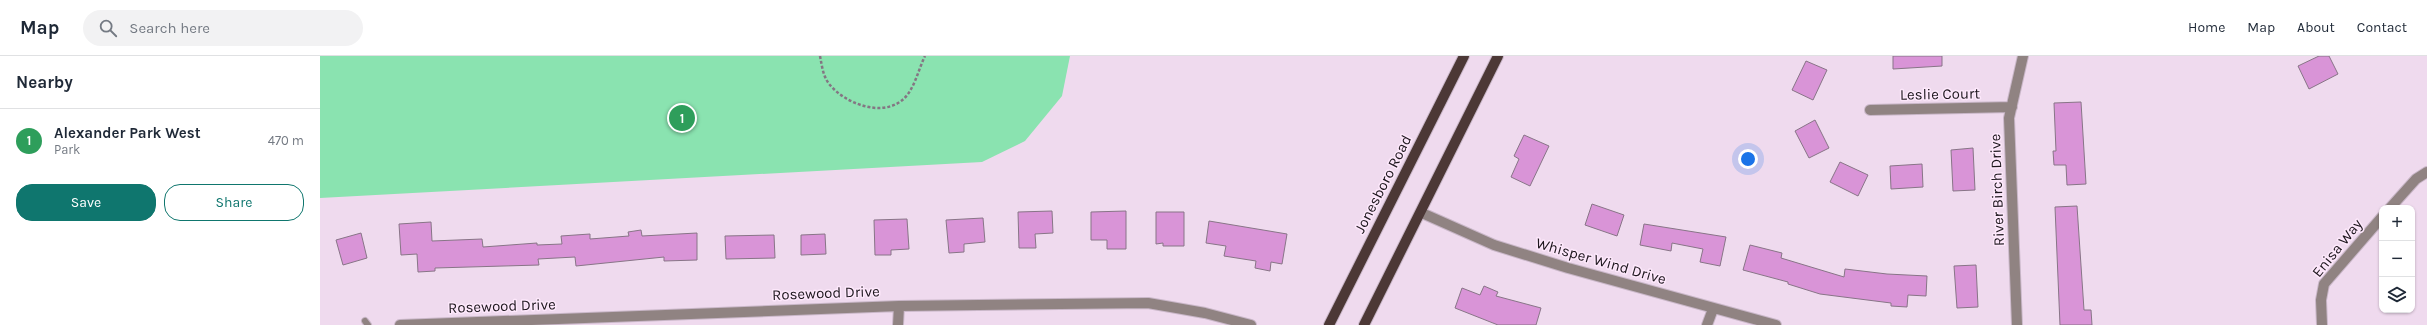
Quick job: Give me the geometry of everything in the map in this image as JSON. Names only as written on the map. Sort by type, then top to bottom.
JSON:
[{"type":"main road","name":"Jonesboro Road","points":[[1329,325],[1464,56]]},
{"type":"main road","points":[[1364,325],[1422,213],[1498,56]]},
{"type":"street","name":"River Birch Drive","points":[[2017,325],[2009,118],[2023,56]]},
{"type":"street","name":"Leslie Court","points":[[1870,110],[2012,107]]},
{"type":"street","points":[[2393,205],[2416,179],[2427,172]]},
{"type":"street","name":"Whisper Wind Drive","points":[[1422,213],[1494,245],[1568,268],[1776,325]]},
{"type":"street","name":"Enisa Way","points":[[2322,325],[2321,300],[2324,284],[2379,220]]},
{"type":"street","name":"Rosewood Drive","points":[[400,325],[899,306],[1148,303],[1205,313],[1251,325]]},
{"type":"street","points":[[898,325],[899,306]]},
{"type":"street","points":[[1707,325],[1714,309]]},
{"type":"path","points":[[820,56],[822,68],[829,84],[840,95],[855,103],[880,108],[891,107],[909,94],[925,56]]},
{"type":"green space","points":[[320,56],[1070,56],[1062,96],[1025,141],[982,162],[320,198]]},
{"type":"building","points":[[1893,56],[1942,56],[1942,66],[1893,69]]},
{"type":"building","points":[[2319,56],[2329,56],[2338,74],[2309,89],[2298,66]]},
{"type":"building","points":[[1806,61],[1827,70],[1813,100],[1792,90]]},
{"type":"building","points":[[2081,102],[2086,184],[2067,185],[2066,165],[2054,165],[2053,151],[2056,151],[2054,103]]},
{"type":"building","points":[[1815,120],[1829,148],[1809,158],[1795,131]]},
{"type":"building","points":[[1524,135],[1549,146],[1530,186],[1511,177],[1519,159],[1514,156]]},
{"type":"building","points":[[1973,148],[1975,190],[1953,191],[1951,150]]},
{"type":"building","points":[[1840,162],[1868,175],[1858,196],[1830,182]]},
{"type":"building","points":[[1922,164],[1923,187],[1891,189],[1890,166]]},
{"type":"building","points":[[1592,204],[1624,215],[1617,236],[1585,225]]},
{"type":"building","points":[[2077,206],[2084,310],[2091,310],[2092,325],[2060,325],[2055,207]]},
{"type":"building","points":[[1052,211],[1053,233],[1035,234],[1036,248],[1019,248],[1018,212]]},
{"type":"building","points":[[1126,211],[1126,249],[1107,249],[1107,240],[1091,240],[1091,212]]},
{"type":"building","points":[[1156,212],[1184,212],[1184,246],[1163,246],[1163,243],[1156,244]]},
{"type":"building","points":[[983,218],[985,242],[964,244],[964,252],[949,253],[946,220]]},
{"type":"building","points":[[907,219],[909,249],[891,250],[891,255],[875,255],[874,220]]},
{"type":"building","points":[[1209,221],[1287,234],[1282,264],[1271,262],[1270,271],[1255,268],[1256,261],[1224,256],[1226,246],[1206,243]]},
{"type":"building","points":[[431,222],[432,241],[482,239],[483,247],[537,243],[537,245],[562,244],[561,236],[590,234],[590,239],[629,236],[628,232],[641,230],[642,236],[697,233],[697,260],[664,261],[664,257],[576,266],[575,257],[538,259],[539,265],[435,268],[435,271],[418,272],[417,254],[401,255],[399,224]]},
{"type":"building","points":[[1644,224],[1726,237],[1720,266],[1700,262],[1703,249],[1672,243],[1671,251],[1640,245]]},
{"type":"building","points":[[361,233],[367,258],[343,265],[336,240]]},
{"type":"building","points":[[825,234],[826,254],[801,255],[801,235]]},
{"type":"building","points":[[774,235],[775,258],[726,259],[725,236]]},
{"type":"building","points":[[1750,245],[1782,253],[1781,258],[1844,277],[1845,269],[1887,274],[1927,276],[1926,296],[1908,295],[1907,307],[1891,306],[1891,303],[1820,294],[1788,284],[1788,282],[1743,270]]},
{"type":"building","points":[[1976,265],[1978,307],[1957,308],[1954,266]]},
{"type":"building","points":[[1484,286],[1498,292],[1496,296],[1541,308],[1536,325],[1498,325],[1455,308],[1462,288],[1480,295]]},
{"type":"place","name":"Alexander Park West","points":[[682,118]]}]
